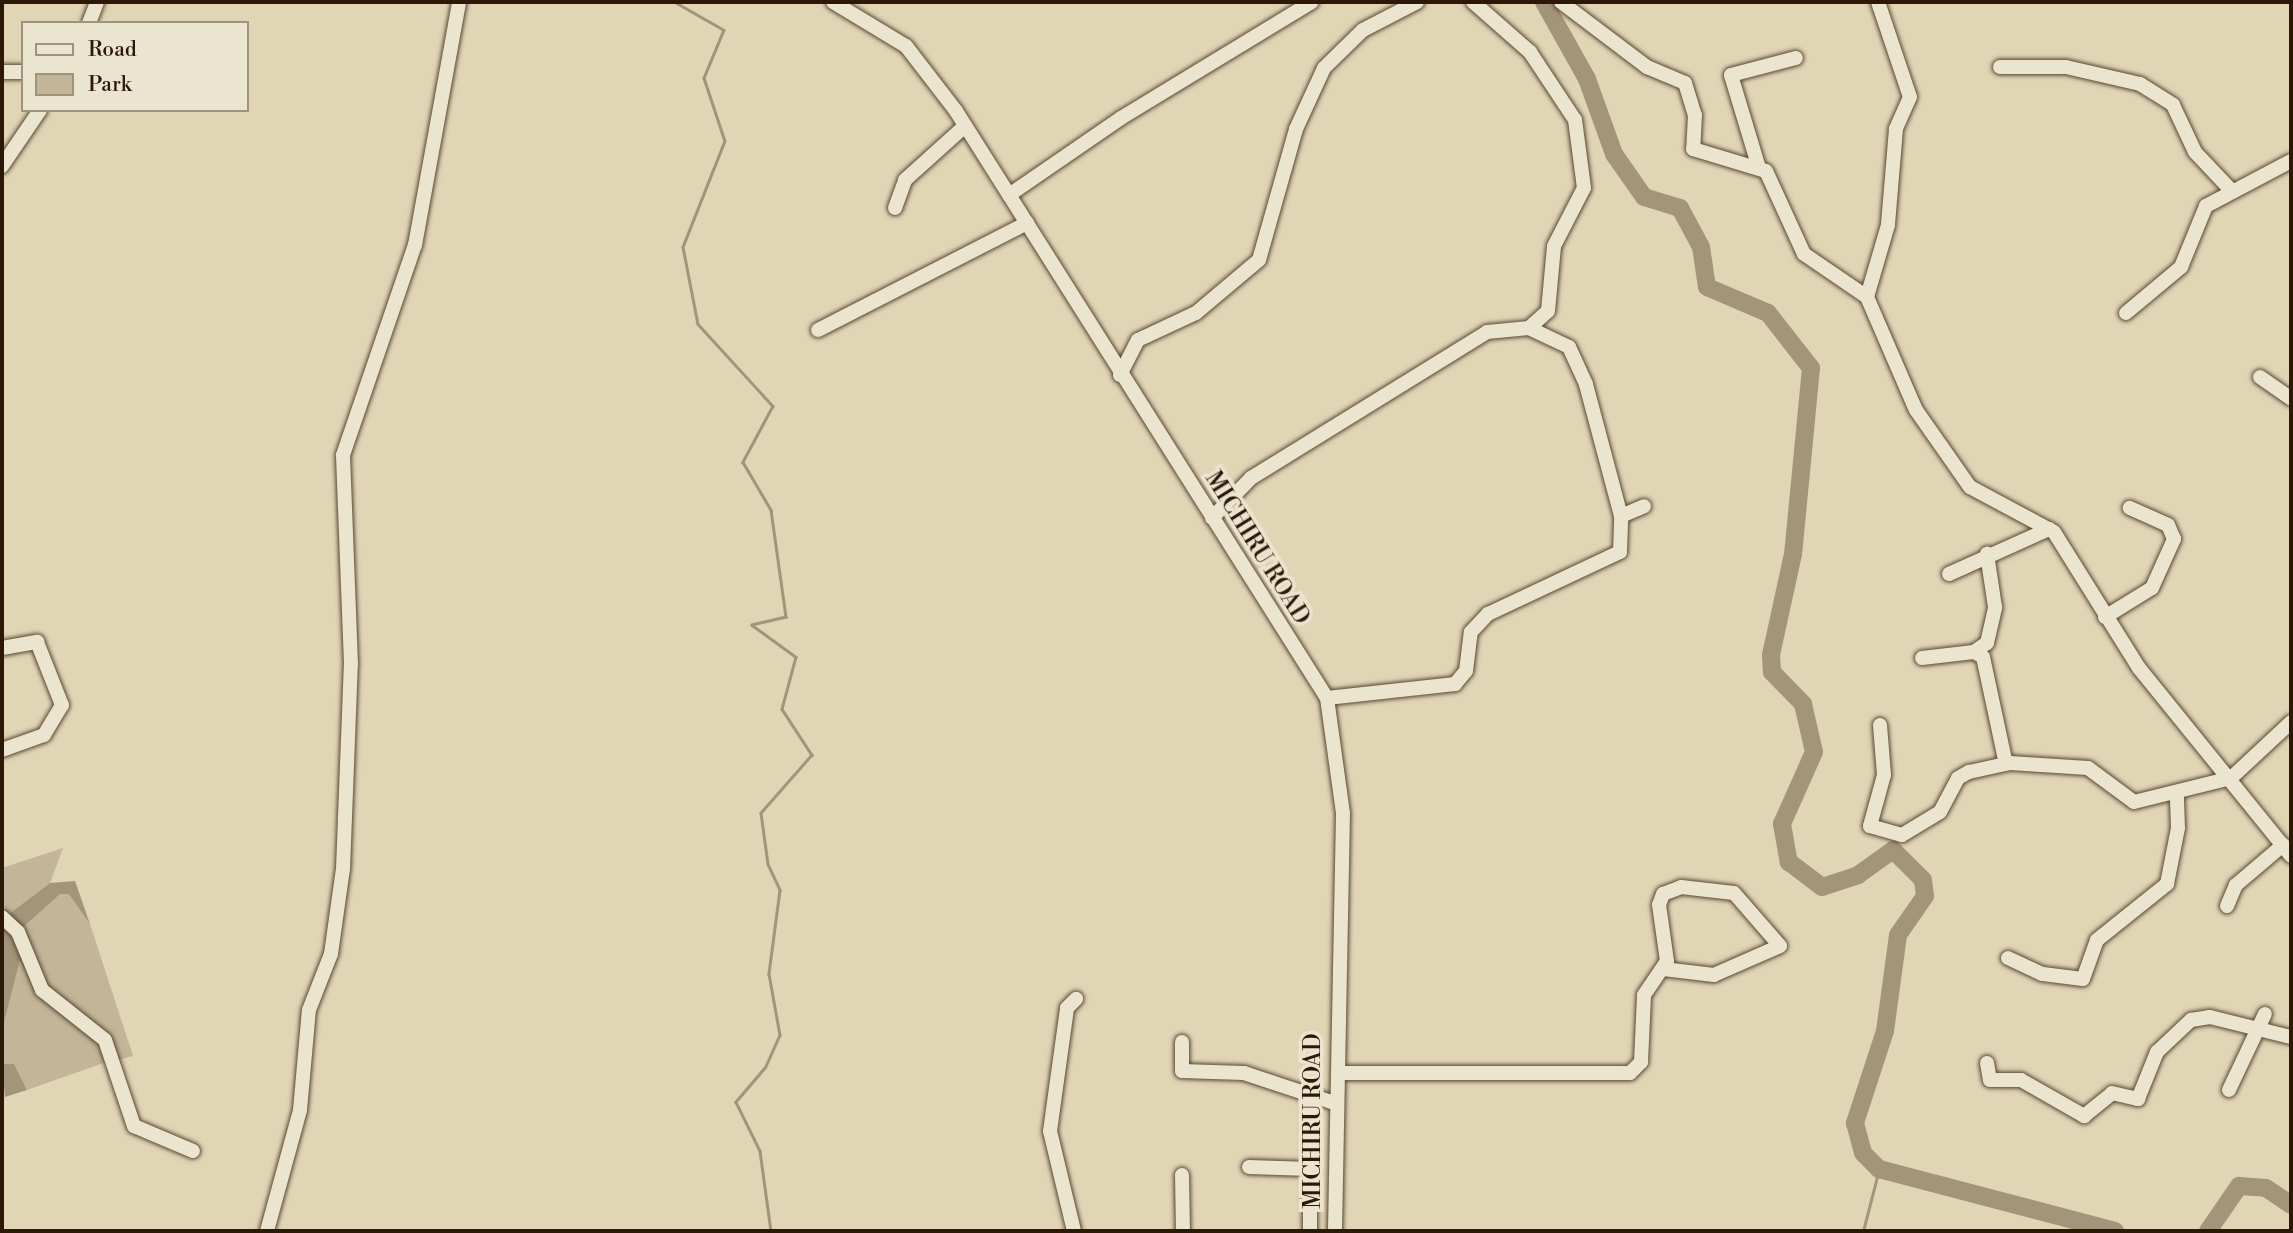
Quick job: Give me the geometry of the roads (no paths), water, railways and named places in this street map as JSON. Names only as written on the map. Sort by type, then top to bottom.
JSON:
[{"type":"street","points":[[90,21],[97,2]]},
{"type":"street","points":[[267,1231],[300,1110],[309,1010],[331,954],[343,869],[351,664],[343,455],[415,245],[459,2]]},
{"type":"street","name":"MICHIRU ROAD","points":[[833,2],[906,46],[965,127],[1327,698],[1343,813],[1335,1231]]},
{"type":"street","points":[[1009,195],[1121,118],[1312,2]]},
{"type":"street","points":[[1120,375],[1138,340],[1196,313],[1259,260],[1296,129],[1324,68],[1363,30],[1417,2]]},
{"type":"street","points":[[1473,2],[1530,52],[1575,120],[1584,188],[1554,246],[1548,311],[1529,328]]},
{"type":"street","points":[[1561,2],[1647,67],[1685,83],[1695,115],[1693,149],[1759,168],[1771,176],[1804,254],[1867,297],[1920,417],[1970,487],[2049,529],[2105,617],[2172,713],[2231,778],[2287,851],[2236,885],[2227,905]]},
{"type":"street","points":[[1867,297],[1889,215],[1896,129],[1910,97],[1878,2]]},
{"type":"street","points":[[1759,168],[1731,75],[1796,58]]},
{"type":"street","points":[[2000,66],[2066,67],[2140,84],[2172,105],[2195,152],[2229,188]]},
{"type":"street","points":[[2,72],[21,72]]},
{"type":"street","points":[[2,166],[39,112]]},
{"type":"street","points":[[895,208],[905,180],[965,127]]},
{"type":"street","points":[[2126,313],[2181,267],[2201,213],[2229,188],[2245,187],[2291,161]]},
{"type":"street","points":[[818,330],[1027,223]]},
{"type":"street","points":[[1212,518],[1251,478],[1487,332],[1529,328],[1569,347],[1586,384],[1621,516],[1617,557],[1475,625],[1462,680],[1327,698]]},
{"type":"street","points":[[2260,377],[2291,399]]},
{"type":"street","points":[[1621,516],[1644,506]]},
{"type":"street","points":[[2105,617],[2152,588],[2174,538],[2168,525],[2130,508]]},
{"type":"street","points":[[1949,574],[1987,554],[2049,529]]},
{"type":"street","points":[[1922,658],[1974,652],[1987,643],[1995,607],[1987,554]]},
{"type":"street","points":[[2,648],[37,642],[62,705],[44,735],[2,750]]},
{"type":"street","points":[[1974,652],[1988,667],[2006,764]]},
{"type":"street","points":[[1880,725],[1884,775],[1873,830],[1902,835],[1917,831],[1945,807],[1958,778],[2006,764],[2088,768],[2129,802],[2231,778],[2291,722]]},
{"type":"street","points":[[2008,958],[2043,974],[2083,979],[2097,940],[2167,884],[2176,840],[2176,793]]},
{"type":"street","points":[[1338,1073],[1630,1073],[1641,1062],[1644,995],[1663,969],[1668,953],[1659,905],[1663,894],[1681,887],[1734,893],[1780,946],[1714,975],[1663,969]]},
{"type":"street","points":[[2,917],[18,932],[43,990],[106,1041],[134,1126],[193,1151]]},
{"type":"street","points":[[1074,1231],[1050,1131],[1067,1008],[1076,999]]},
{"type":"street","points":[[2229,1090],[2265,1014]]},
{"type":"street","points":[[1987,1063],[1990,1080],[2021,1080],[2084,1116],[2112,1093],[2140,1097],[2157,1052],[2184,1023],[2210,1017],[2291,1037]]},
{"type":"street","points":[[1182,1042],[1182,1071],[1244,1073],[1337,1104]]},
{"type":"street","points":[[1310,1094],[1310,1231]]},
{"type":"street","points":[[1249,1167],[1310,1169]]},
{"type":"street","points":[[1182,1175],[1183,1231]]},
{"type":"waterway","points":[[675,2],[724,30],[704,78],[725,141],[683,247],[698,324],[773,406],[743,462],[771,510],[786,617],[752,625],[796,657],[782,709],[812,755],[761,813],[768,864],[780,890],[769,974],[780,1035],[765,1068],[736,1102],[760,1151],[771,1231]]},
{"type":"waterway","points":[[1544,2],[1587,79],[1614,154],[1644,197],[1680,208],[1701,247],[1707,287],[1768,313],[1811,368],[1793,554],[1771,655],[1772,672],[1803,704],[1814,752],[1782,824],[1789,862],[1822,887],[1858,875],[1893,850],[1923,880],[1925,896],[1898,935],[1885,1031],[1855,1123],[1863,1153],[1879,1169],[2115,1231]]},
{"type":"waterway","points":[[1863,1231],[1879,1169]]},
{"type":"waterway","points":[[2208,1231],[2239,1186],[2266,1188],[2291,1205]]}]
